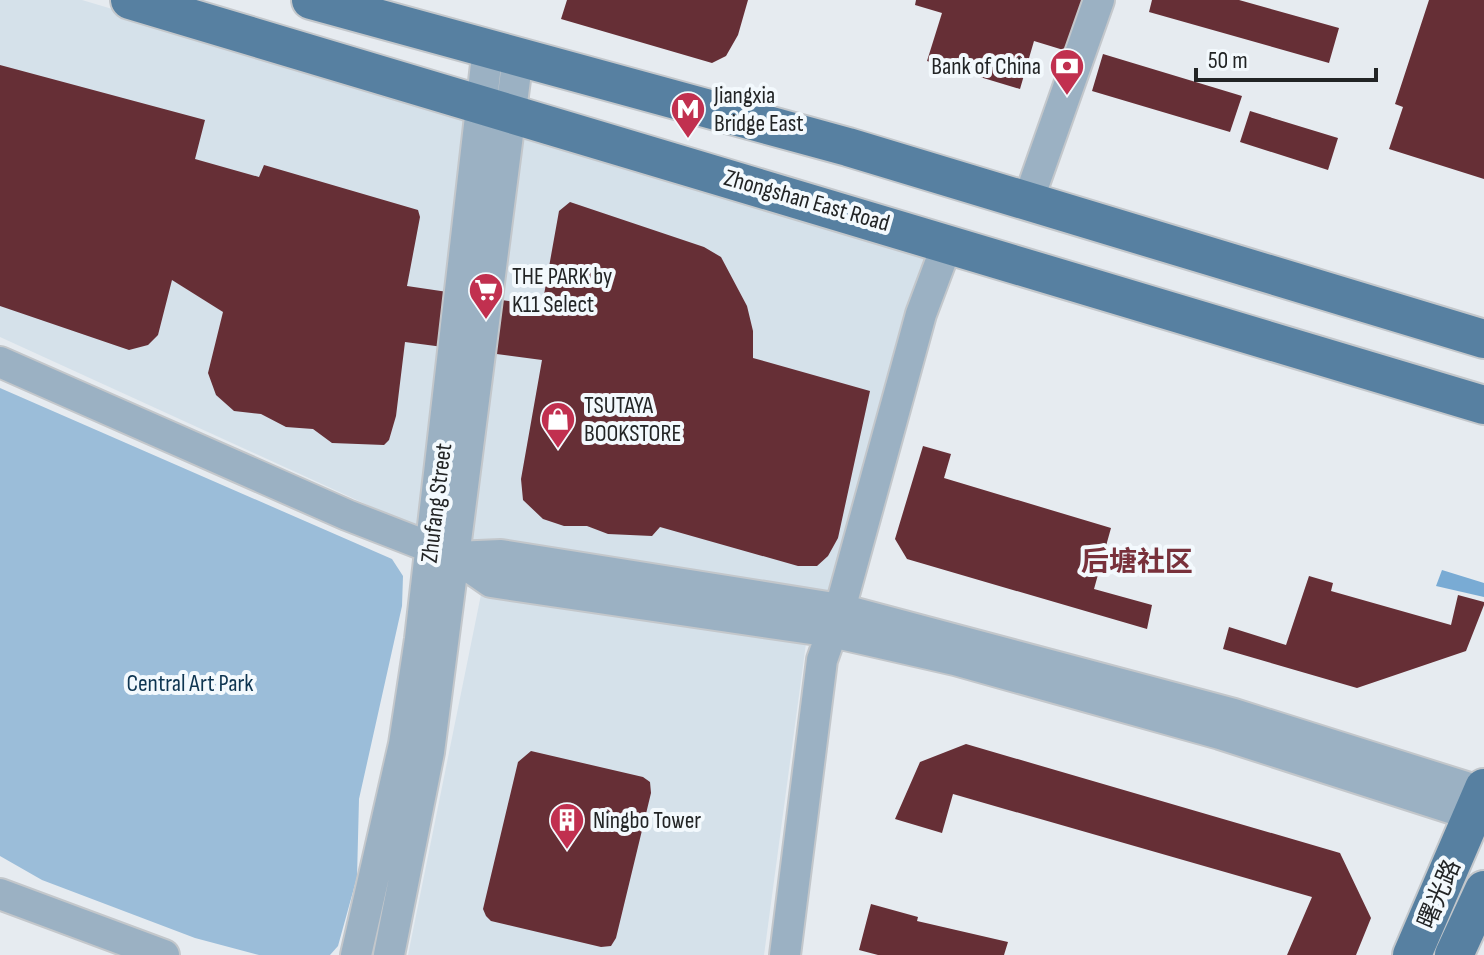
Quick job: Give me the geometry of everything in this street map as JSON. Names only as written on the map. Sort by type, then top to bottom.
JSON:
[{"type":"main road","name":"Zhongshan East Road","points":[[130,0],[948,242],[1484,405]]},
{"type":"main road","points":[[311,0],[848,147],[1484,339]]},
{"type":"main road","name":"曙光路","points":[[1412,955],[1480,799]]},
{"type":"main road","points":[[1454,955],[1484,890]]},
{"type":"street","points":[[1028,201],[1099,0]]},
{"type":"street","name":"Zhufang Street","points":[[389,955],[429,752],[443,553],[503,51]]},
{"type":"street","points":[[785,955],[815,693],[921,314],[948,242]]},
{"type":"street","points":[[0,362],[443,553],[501,555],[836,621],[1234,714],[1480,799]]},
{"type":"street","name":"Zhufang Street","points":[[356,955],[443,553]]},
{"type":"street","points":[[0,895],[164,955]]},
{"type":"shaded area","points":[[0,0],[82,0],[931,252],[832,587],[807,636],[764,955],[408,955],[488,560],[0,337]]},
{"type":"shaded area","points":[[1442,570],[1484,583],[1484,597],[1436,586]]},
{"type":"green space","name":"Central Art Park","points":[[0,388],[392,559],[403,576],[402,606],[359,799],[357,877],[338,946],[330,955],[259,955],[195,938],[42,880],[0,856]]},
{"type":"building","points":[[567,0],[748,0],[738,35],[726,56],[712,63],[561,19]]},
{"type":"building","points":[[916,0],[1087,0],[1070,52],[1034,41],[1020,89],[927,61],[942,13],[915,5]]},
{"type":"building","points":[[1152,0],[1239,0],[1339,28],[1329,63],[1149,12]]},
{"type":"building","points":[[1429,0],[1484,0],[1484,179],[1389,149],[1403,107],[1395,104]]},
{"type":"building","points":[[1103,54],[1242,96],[1230,132],[1092,91]]},
{"type":"building","name":"THE PARK by K11 Select","points":[[0,65],[205,120],[195,159],[259,177],[264,165],[418,210],[420,217],[407,286],[542,306],[559,211],[570,202],[704,247],[721,257],[747,306],[753,331],[753,358],[870,391],[838,538],[828,556],[817,566],[798,566],[660,527],[652,536],[608,534],[587,526],[564,526],[543,519],[523,500],[521,479],[542,360],[405,342],[396,416],[389,440],[384,445],[332,443],[313,429],[286,427],[261,414],[234,411],[216,395],[208,373],[223,312],[172,280],[158,335],[148,345],[129,350],[0,306]]},
{"type":"building","points":[[1250,111],[1338,138],[1328,170],[1240,142]]},
{"type":"building","points":[[923,446],[951,454],[944,478],[1111,528],[1094,589],[1152,605],[1147,629],[907,559],[895,539]]},
{"type":"building","points":[[1309,576],[1333,583],[1331,591],[1451,625],[1458,595],[1484,602],[1484,605],[1466,651],[1357,688],[1223,649],[1229,627],[1286,645]]},
{"type":"building","points":[[966,744],[1340,853],[1371,918],[1356,955],[1287,955],[1312,897],[953,794],[942,833],[895,819],[920,762]]},
{"type":"building","name":"Ningbo Tower","points":[[531,751],[643,777],[650,782],[651,793],[616,938],[611,946],[601,947],[491,921],[483,909],[518,762]]},
{"type":"building","points":[[871,904],[918,917],[917,921],[1008,942],[1004,955],[878,955],[859,950]]},
{"type":"place","name":"Bank of China","points":[[1067,97]]},
{"type":"place","name":"Jiangxia Bridge East","points":[[688,140]]},
{"type":"place","name":"THE PARK by K11 Select","points":[[486,321]]},
{"type":"place","name":"TSUTAYA BOOKSTORE","points":[[558,450]]},
{"type":"place","name":"Ningbo Tower","points":[[567,851]]},
{"type":"district","name":"后塘社区","points":[[1137,561]]}]
